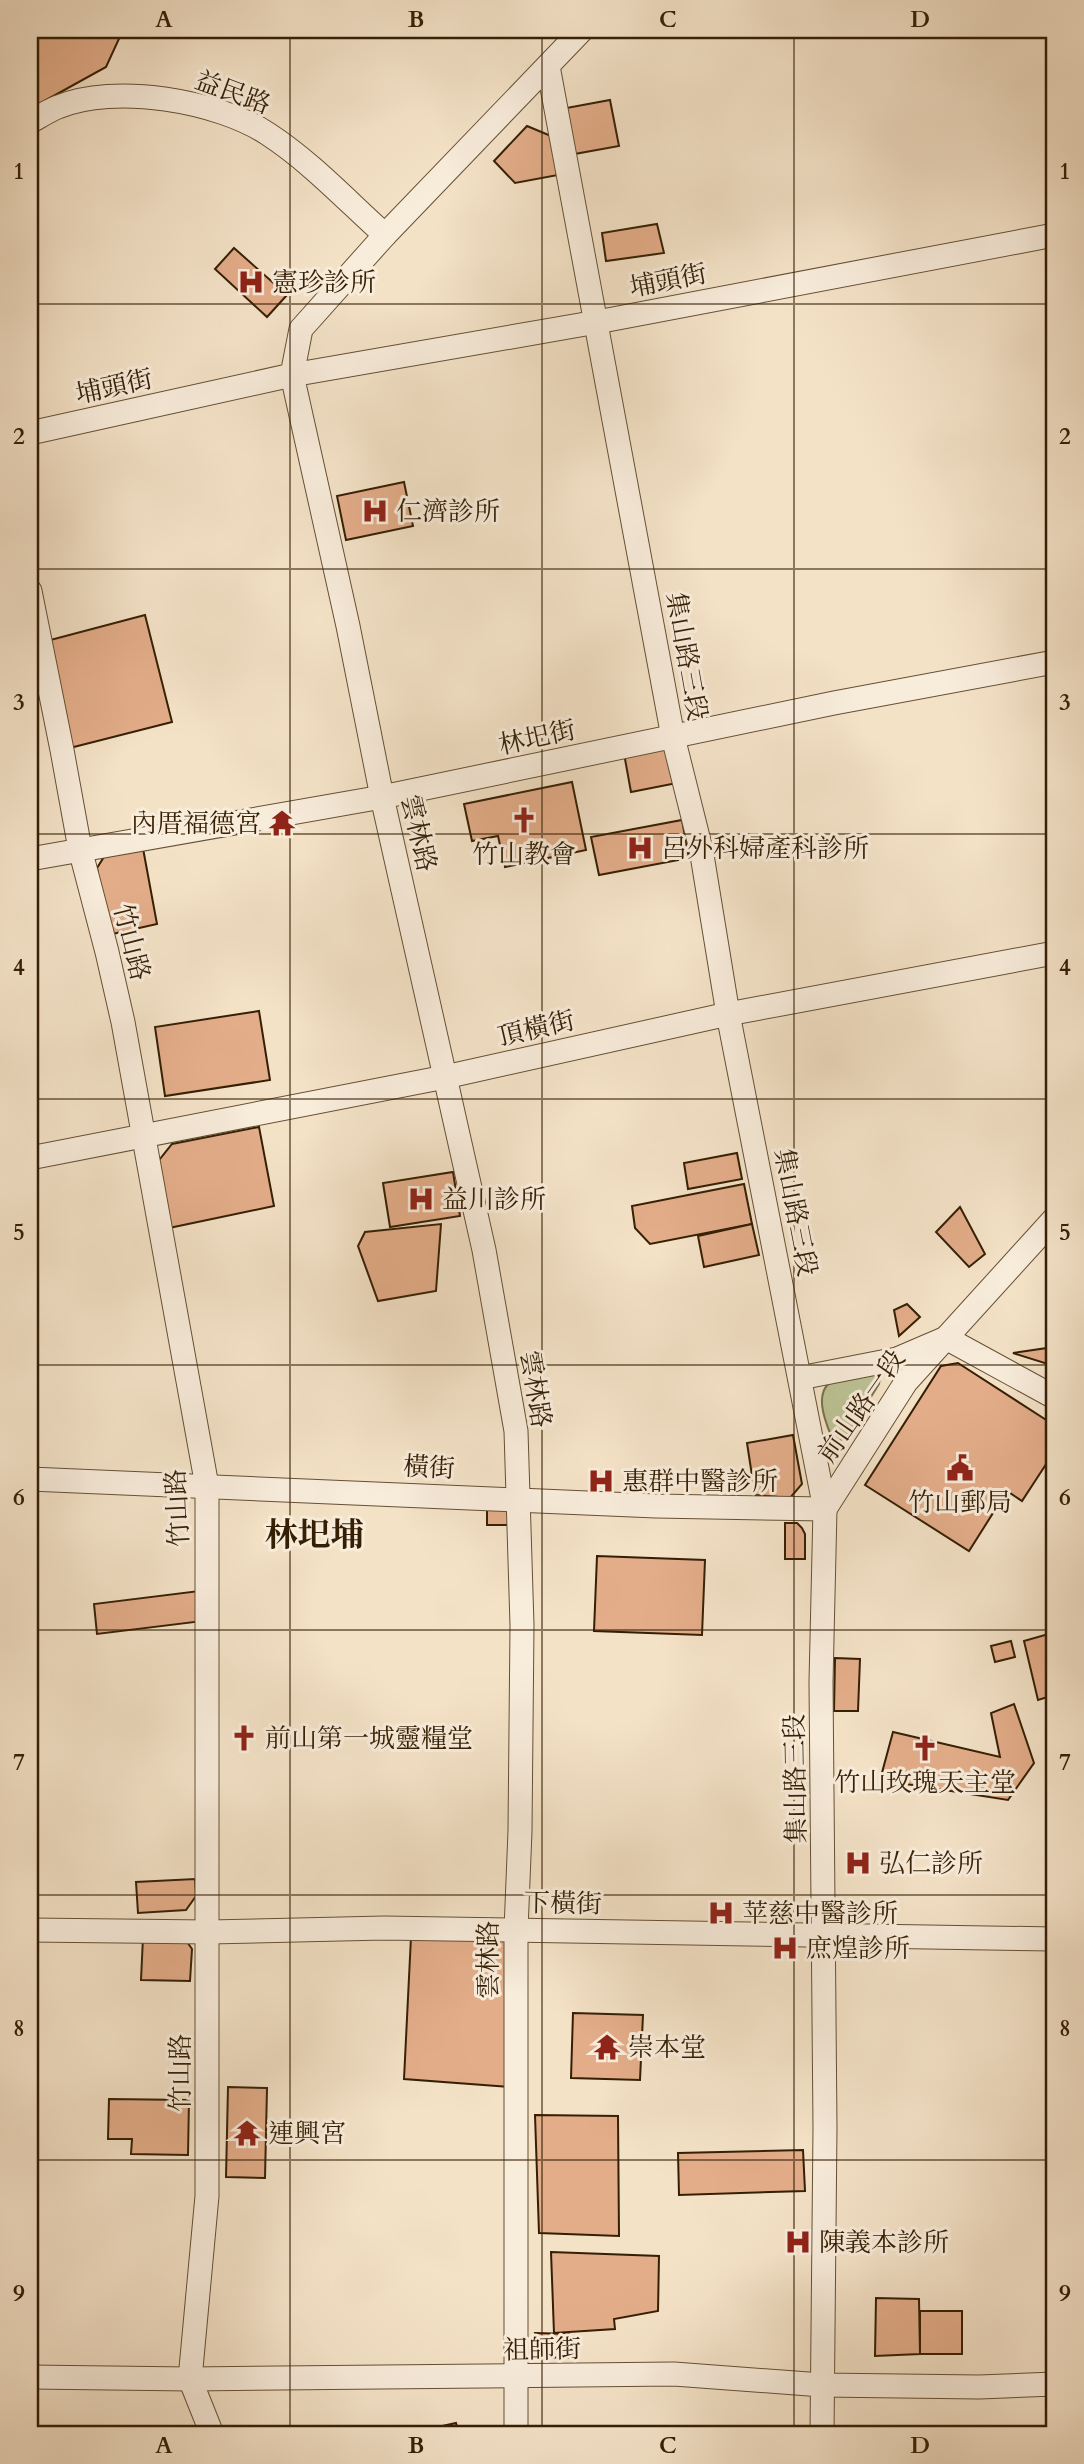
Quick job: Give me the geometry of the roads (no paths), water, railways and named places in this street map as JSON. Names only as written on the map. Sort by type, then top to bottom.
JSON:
[{"type":"street","points":[[292,375],[300,329],[385,235],[582,30]]},
{"type":"street","name":"集山路三段","points":[[548,66],[673,737],[701,849],[728,1014],[825,1509],[821,1682],[825,1935],[822,2434]]},
{"type":"street","name":"益民路","points":[[30,122],[59,106],[112,97],[167,99],[218,111],[267,133],[303,160],[385,235]]},
{"type":"street","name":"埔頭街","points":[[30,433],[292,375],[597,322],[1054,235]]},
{"type":"street","name":"雲林路","points":[[292,375],[348,626],[382,797],[484,1250],[516,1431],[523,1625],[516,1930],[516,2434]]},
{"type":"street","name":"竹山路","points":[[30,591],[79,849],[123,1022],[208,1486],[207,2196],[191,2379],[212,2434]]},
{"type":"street","name":"林圯街","points":[[30,859],[382,797],[834,703],[1054,662]]},
{"type":"street","name":"頂橫街","points":[[30,1158],[445,1077],[728,1014],[1054,953]]},
{"type":"street","name":"前山路一段","points":[[825,1509],[906,1382],[1054,1219]]},
{"type":"street","points":[[946,1338],[1054,1397]]},
{"type":"street","name":"前山路一段","points":[[800,1378],[897,1359],[946,1338]]},
{"type":"street","name":"橫街","points":[[30,1479],[656,1506],[825,1509]]},
{"type":"street","name":"下橫街","points":[[30,1930],[209,1932],[384,1928],[1054,1939]]},
{"type":"street","name":"祖師街","points":[[30,2377],[191,2379],[674,2374],[822,2385],[979,2387],[1054,2384]]},
{"type":"place","name":"憲珍診所","points":[[251,282]]},
{"type":"place","name":"仁濟診所","points":[[375,511]]},
{"type":"place","name":"竹山教會","points":[[524,820]]},
{"type":"place","name":"內厝福德宮","points":[[282,823]]},
{"type":"place","name":"呂外科婦產科診所","points":[[640,848]]},
{"type":"place","name":"益川診所","points":[[421,1199]]},
{"type":"place","name":"竹山郵局","points":[[960,1468]]},
{"type":"place","name":"惠群中醫診所","points":[[601,1481]]},
{"type":"place","name":"前山第一城靈糧堂","points":[[244,1738]]},
{"type":"place","name":"竹山玫瑰天主堂","points":[[925,1748]]},
{"type":"place","name":"弘仁診所","points":[[858,1863]]},
{"type":"place","name":"苹慈中醫診所","points":[[721,1913]]},
{"type":"place","name":"庶煌診所","points":[[785,1948]]},
{"type":"place","name":"崇本堂","points":[[607,2047]]},
{"type":"place","name":"連興宮","points":[[247,2133]]},
{"type":"place","name":"陳義本診所","points":[[798,2242]]},
{"type":"district","name":"林圯埔","points":[[314,1534]]}]
